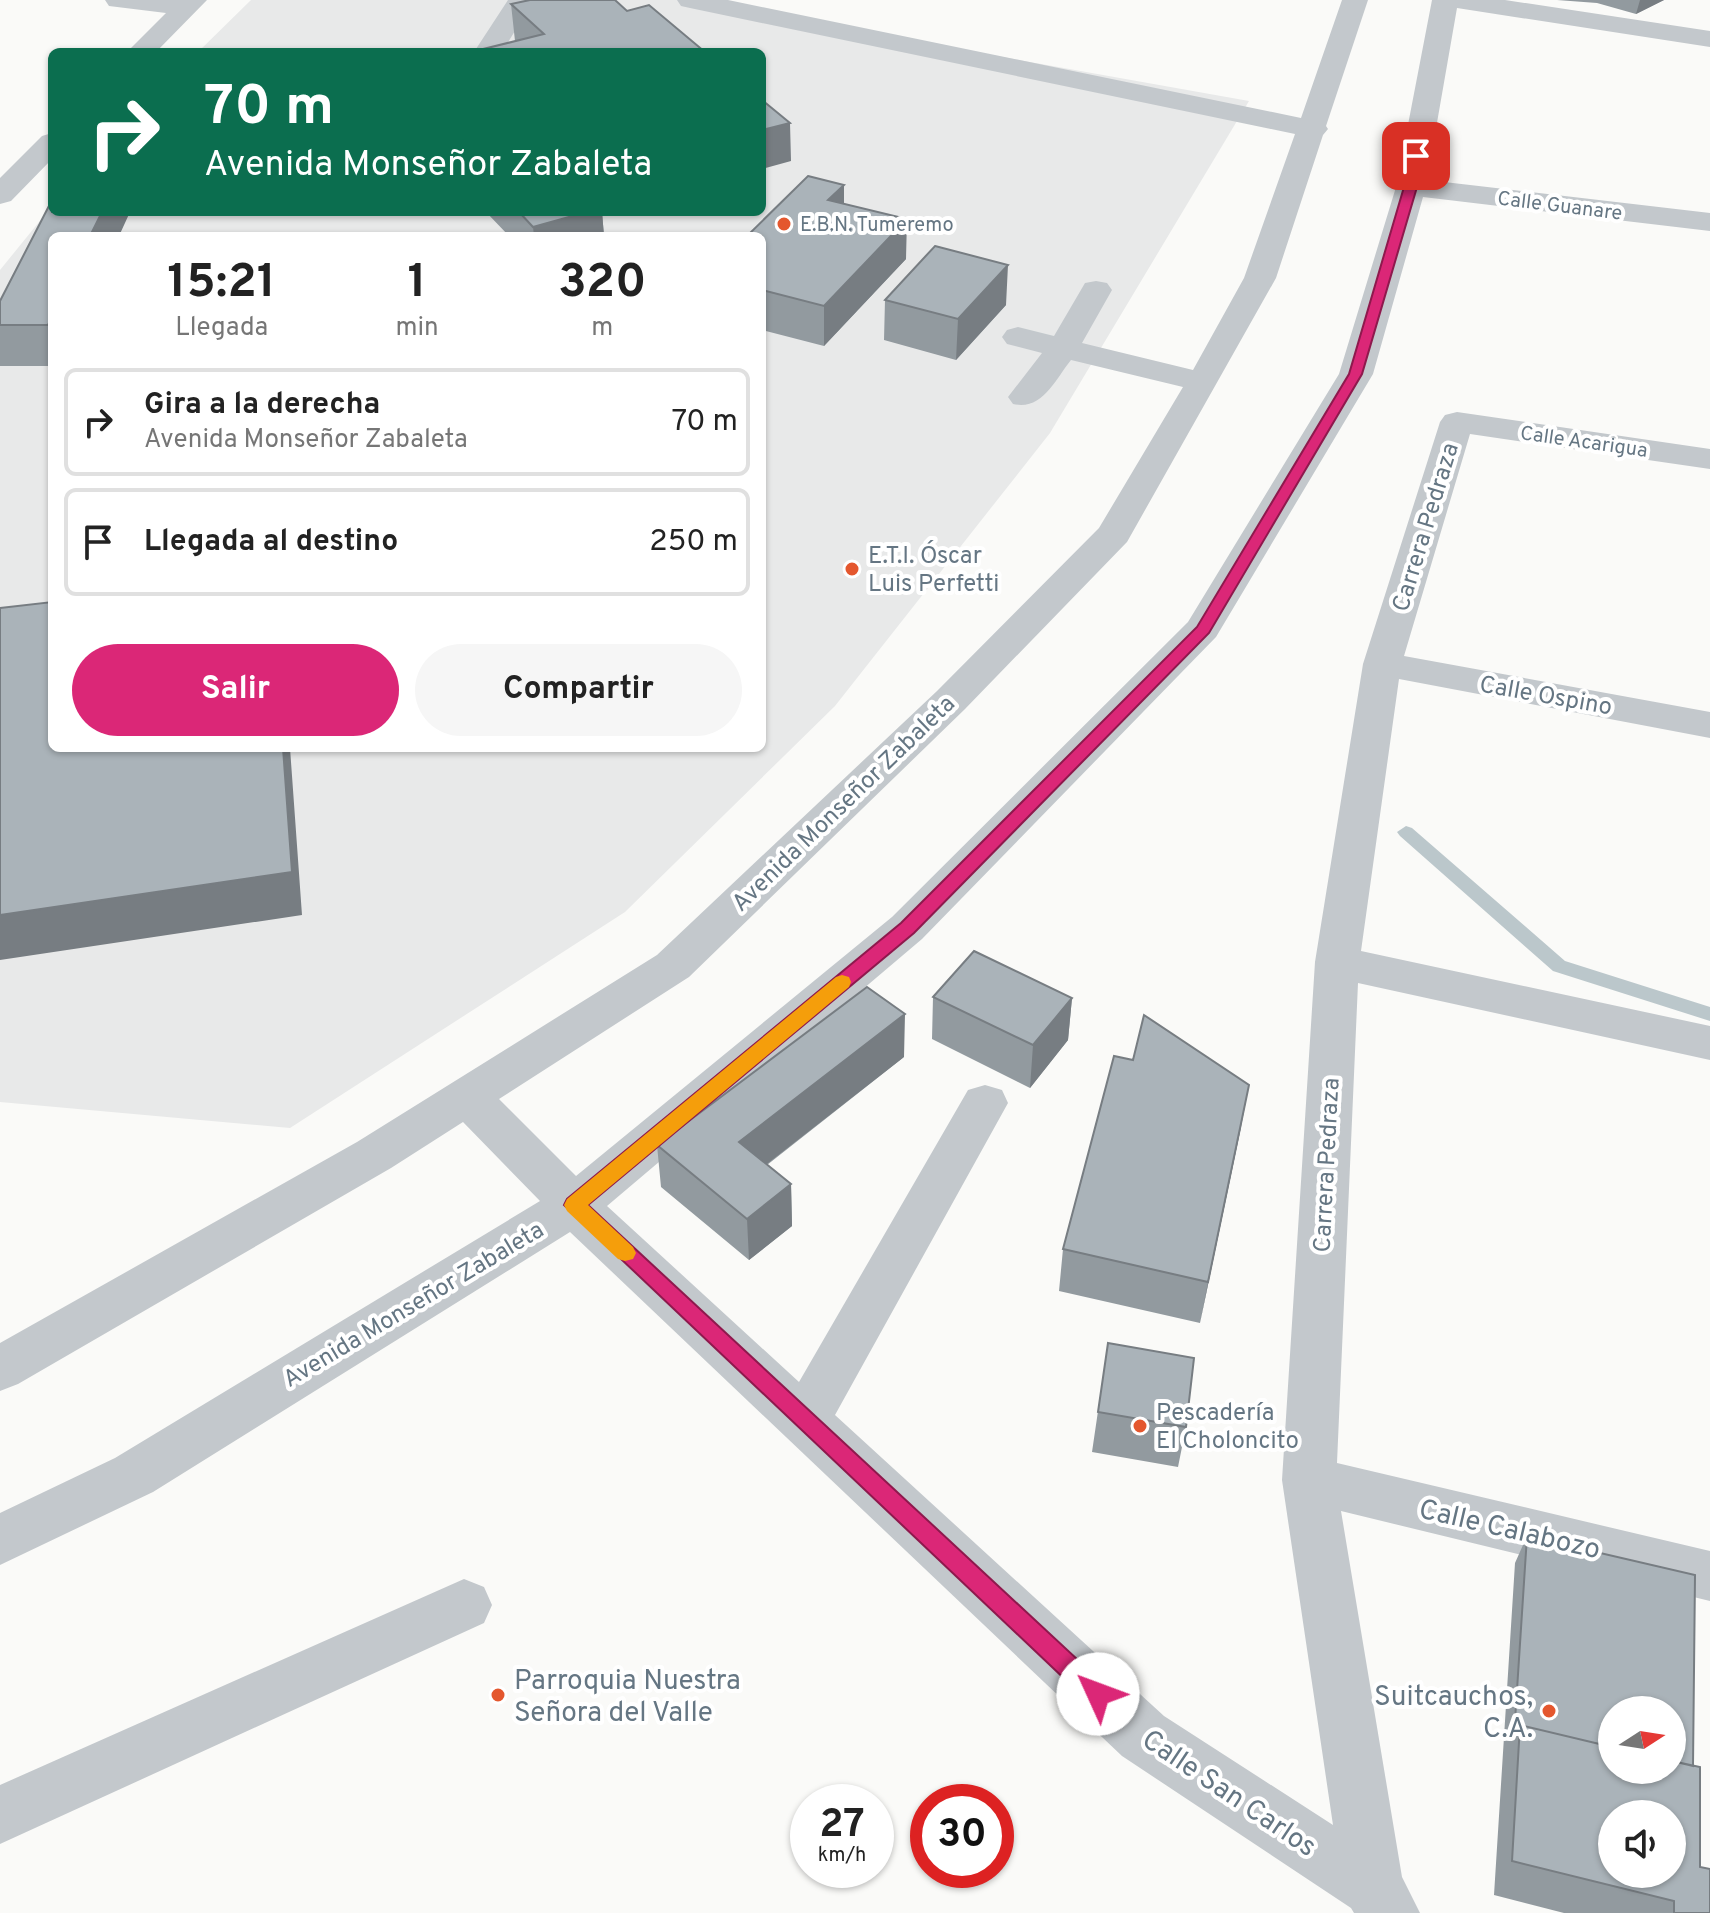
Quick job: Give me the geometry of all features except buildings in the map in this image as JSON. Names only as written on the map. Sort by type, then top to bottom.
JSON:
[{"type":"street","points":[[118,0],[189,4]]},
{"type":"street","points":[[491,48],[521,0]]},
{"type":"street","points":[[690,0],[1314,129]]},
{"type":"street","name":"Avenida Monseñor Zabaleta","points":[[0,1369],[374,1155],[673,966],[951,700],[1114,534],[1203,382],[1260,278],[1314,129],[1355,0]]},
{"type":"street","name":"Avenida Monseñor Zabaleta","points":[[0,1540],[134,1475],[574,1205],[907,928],[1203,629],[1356,374],[1411,187],[1445,0]]},
{"type":"street","points":[[1453,0],[1710,39]]},
{"type":"street","points":[[145,48],[189,4]]},
{"type":"street","points":[[0,195],[48,146]]},
{"type":"street","name":"Calle Guanare","points":[[1411,187],[1710,222]]},
{"type":"street","points":[[1025,397],[1063,348],[1096,290]]},
{"type":"street","points":[[1018,337],[1203,382]]},
{"type":"street","name":"Calle Acarigua","points":[[1457,422],[1710,459]]},
{"type":"street","name":"Carrera Pedraza","points":[[1381,1899],[1309,1480],[1337,962],[1382,664],[1457,422]]},
{"type":"street","name":"Calle Ospino","points":[[1382,664],[1710,725]]},
{"type":"street","points":[[1337,962],[1710,1043]]},
{"type":"street","name":"Calle San Carlos","points":[[467,1096],[574,1205],[1143,1736],[1381,1899]]},
{"type":"street","points":[[804,1421],[985,1103]]},
{"type":"street","name":"Calle Calabozo","points":[[1309,1480],[1710,1576]]},
{"type":"street","points":[[0,1815],[464,1605]]},
{"type":"shaded area","name":"E.T.I. Óscar Luis Perfetti","points":[[251,0],[682,0],[1249,101],[1050,433],[835,706],[625,912],[290,1128],[0,1102],[0,270],[48,211],[48,216],[766,216],[766,48],[202,48]]},
{"type":"waterway","points":[[1406,832],[1559,966],[1710,1014]]},
{"type":"slow traffic","points":[[625,1253],[574,1205],[842,982]]},
{"type":"place","name":"E.B.N. Tumeremo","points":[[784,224]]},
{"type":"place","name":"E.T.I. Óscar Luis Perfetti","points":[[852,569]]},
{"type":"place","name":"Pescadería El Choloncito","points":[[1140,1426]]},
{"type":"place","name":"Parroquia Nuestra Señora del Valle","points":[[498,1695]]},
{"type":"place","name":"Suitcauchos, C.A.","points":[[1549,1711]]},
{"type":"route","points":[[1098,1694],[574,1205],[907,928],[1203,629],[1356,374],[1411,187],[1416,156]]}]
